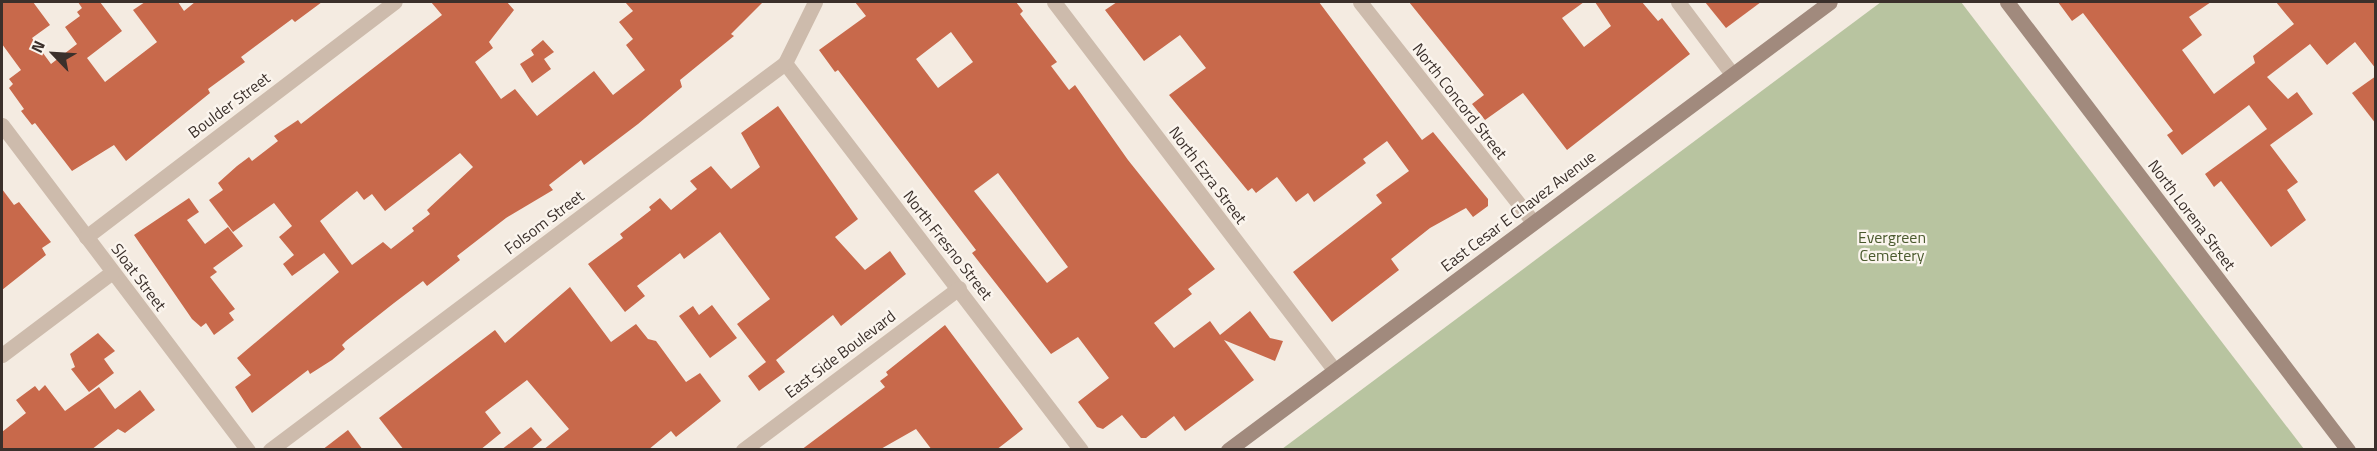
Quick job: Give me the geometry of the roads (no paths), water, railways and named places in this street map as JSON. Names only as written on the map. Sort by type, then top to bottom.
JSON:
[{"type":"main road","name":"East Cesar E Chavez Avenue","points":[[1228,450],[1830,2]]},
{"type":"main road","name":"North Lorena Street","points":[[2007,2],[2348,450]]},
{"type":"street","name":"Boulder Street","points":[[86,237],[395,2]]},
{"type":"street","name":"Folsom Street","points":[[270,450],[785,63],[815,2]]},
{"type":"street","name":"North Ezra Street","points":[[1054,2],[1334,370]]},
{"type":"street","name":"North Concord Street","points":[[1360,2],[1533,222]]},
{"type":"street","points":[[1678,2],[1732,74]]},
{"type":"street","name":"North Fresno Street","points":[[785,63],[1081,450]]},
{"type":"street","name":"Sloat Street","points":[[2,125],[248,450]]},
{"type":"street","points":[[2,355],[112,272]]},
{"type":"street","name":"East Side Boulevard","points":[[743,450],[959,288]]},
{"type":"park label","name":"Evergreen Cemetery","points":[[1892,246]]}]
